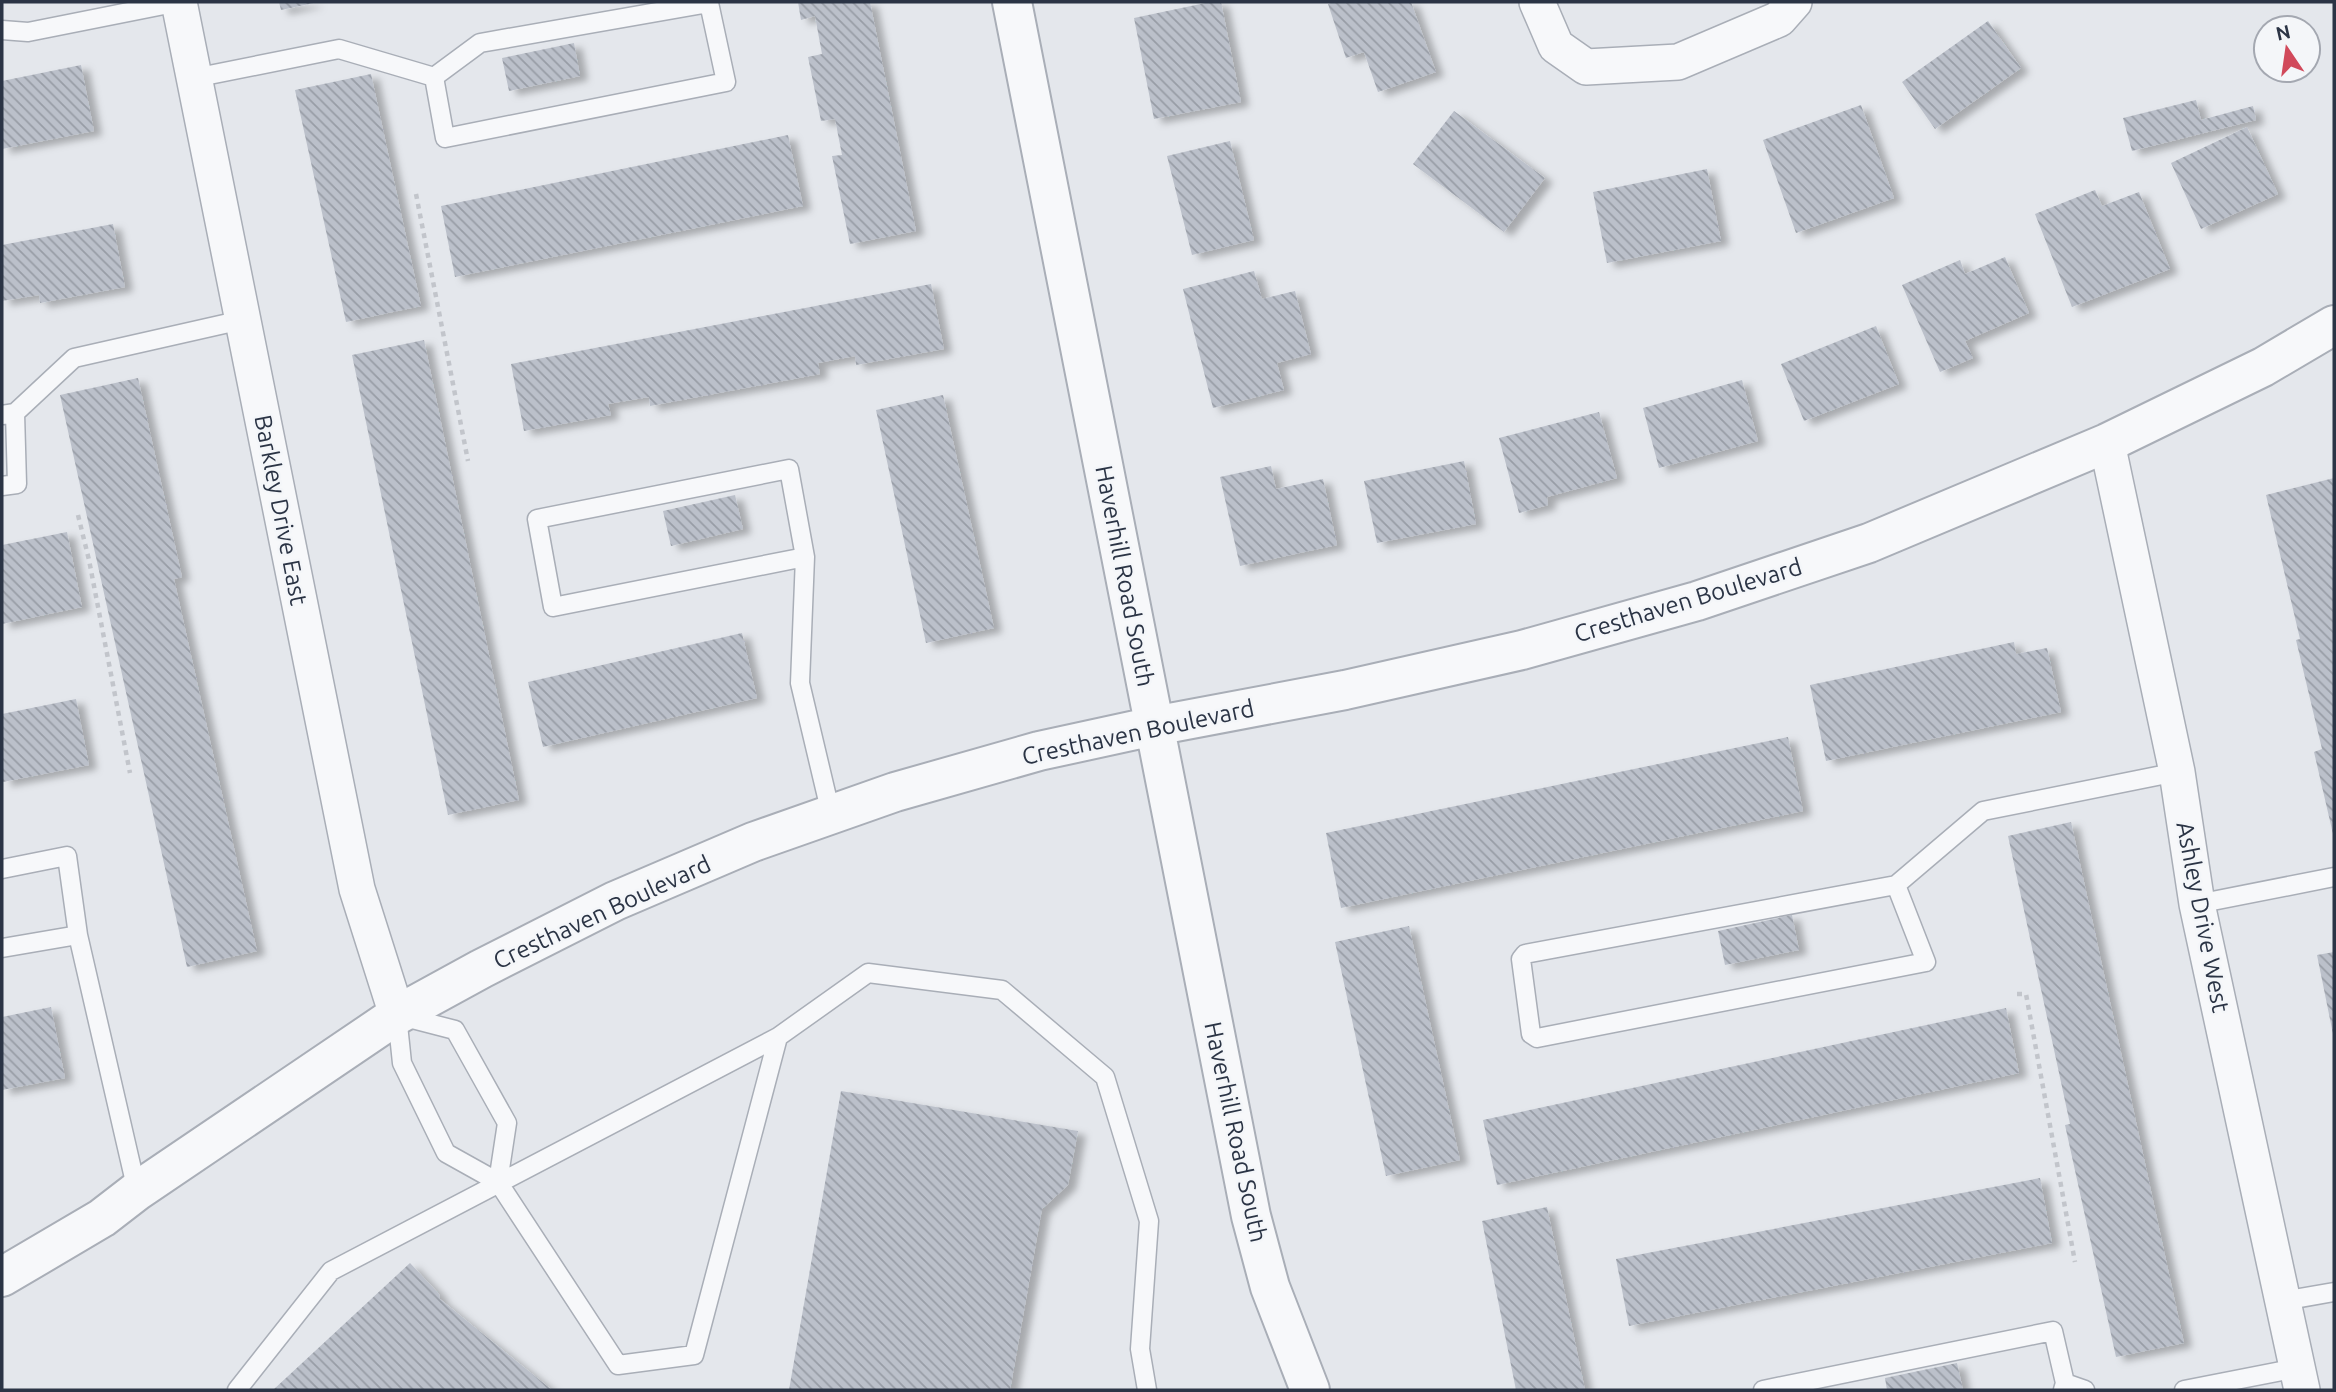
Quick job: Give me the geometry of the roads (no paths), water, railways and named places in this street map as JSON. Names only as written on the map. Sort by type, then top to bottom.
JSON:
[{"type":"street","name":"Barkley Drive East","points":[[179,2],[357,890],[397,1015]]},
{"type":"street","name":"Haverhill Road South","points":[[1012,2],[1251,1216],[1270,1287],[1310,1390]]},
{"type":"street","points":[[1537,2],[1556,46],[1586,67],[1678,62],[1779,19],[1794,2]]},
{"type":"street","name":"Cresthaven Boulevard","points":[[2,1277],[102,1218],[137,1191],[397,1015],[615,901],[753,842],[895,792],[1039,751],[1345,690],[1522,650],[1697,601],[1869,542],[2107,443],[2263,367],[2334,325]]},
{"type":"street","name":"Ashley Drive West","points":[[2107,443],[2177,772],[2197,904],[2300,1379]]},
{"type":"lane","points":[[2,30],[28,32],[179,2]]},
{"type":"lane","points":[[709,3],[726,82],[445,138],[434,77],[480,43],[709,3]]},
{"type":"lane","points":[[194,78],[339,49],[434,77]]},
{"type":"lane","points":[[2,486],[17,484],[8,414],[75,358],[242,320]]},
{"type":"lane","points":[[806,557],[553,607],[537,519],[789,469],[806,557],[800,683],[831,814]]},
{"type":"lane","points":[[1895,885],[1926,962],[1537,1038],[1531,1034],[1521,959],[1525,954],[1895,885],[1983,811],[2177,772]]},
{"type":"lane","points":[[2,869],[67,856],[78,934],[137,1191]]},
{"type":"lane","points":[[2197,904],[2334,877]]},
{"type":"lane","points":[[2,948],[78,934]]},
{"type":"lane","points":[[237,1390],[331,1271],[779,1037],[868,973],[1002,990],[1105,1077],[1149,1221],[1140,1349],[1147,1390]]},
{"type":"lane","points":[[498,1182],[507,1123],[455,1030],[397,1015],[402,1063],[446,1153],[498,1182],[618,1365],[694,1355],[779,1037]]},
{"type":"lane","points":[[2283,1301],[2334,1292]]},
{"type":"lane","points":[[1763,1390],[2053,1331],[2064,1387],[2085,1390]]},
{"type":"lane","points":[[2184,1390],[2300,1379]]}]
